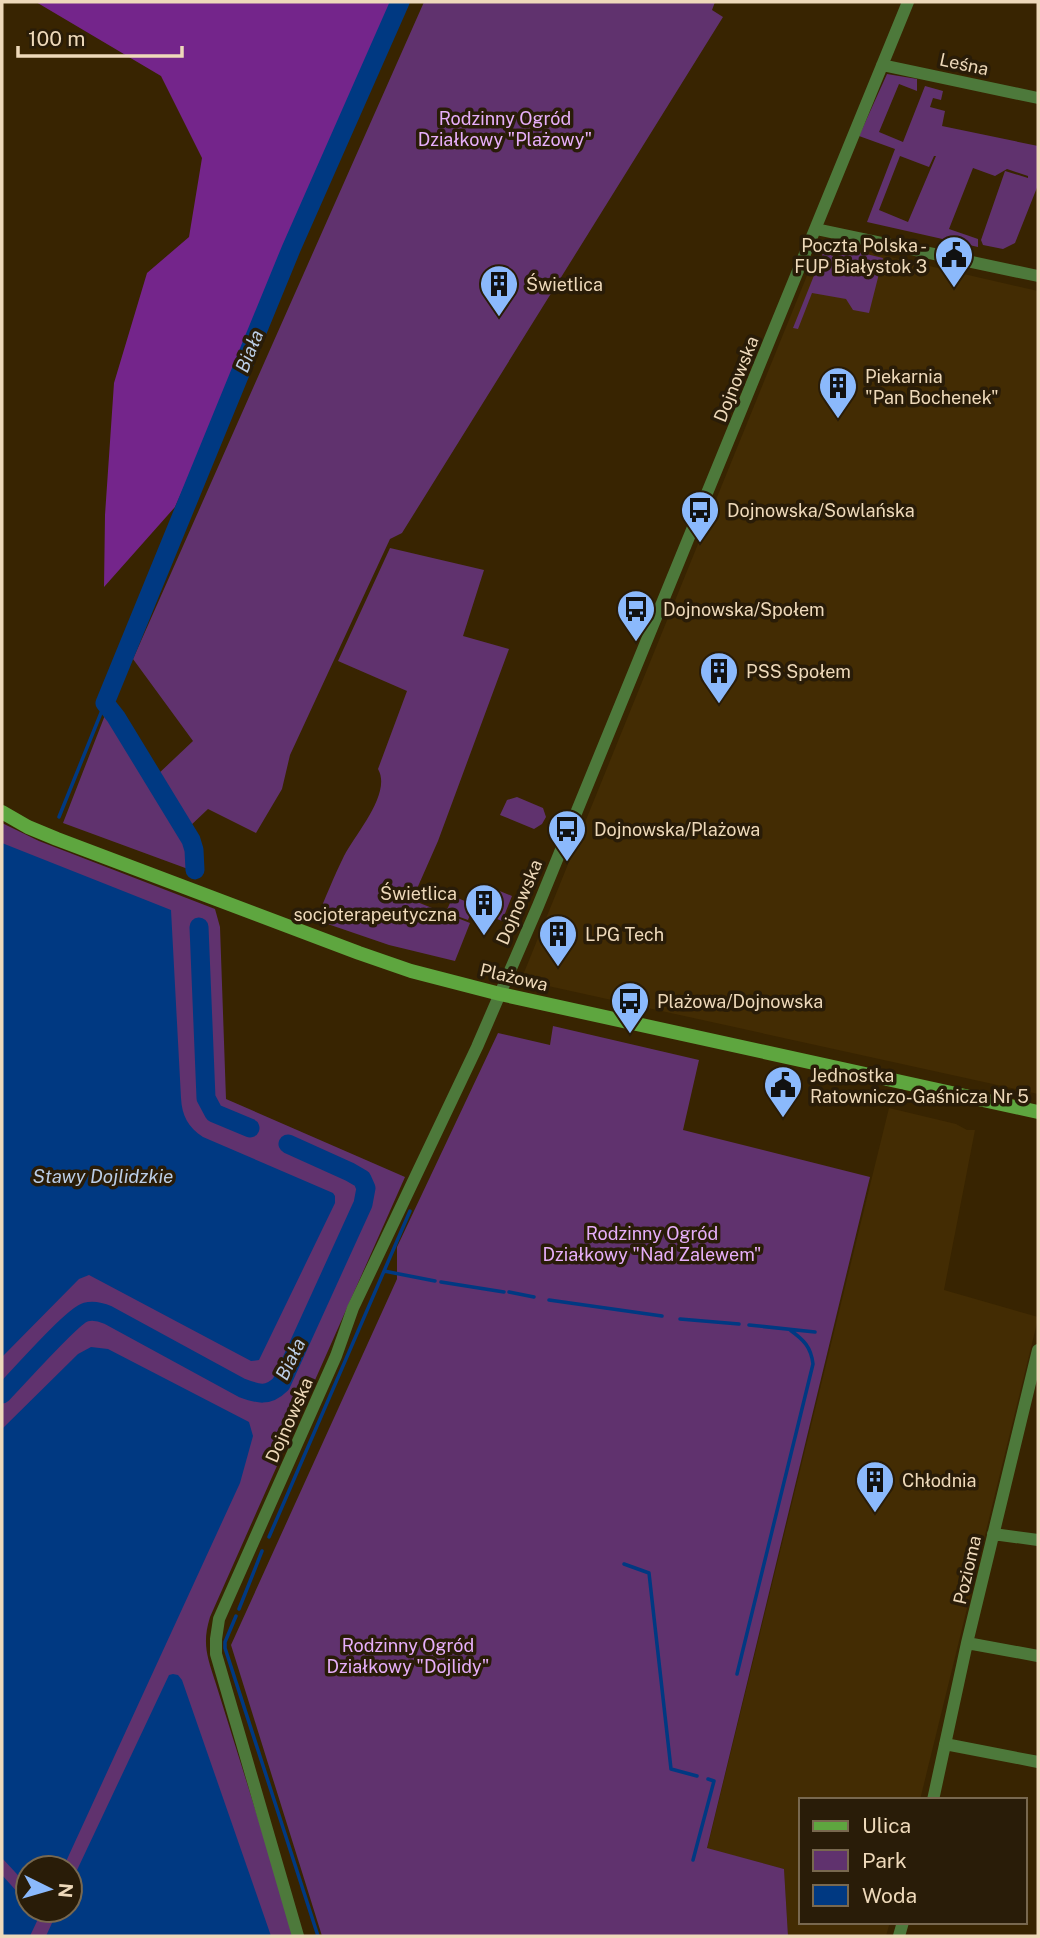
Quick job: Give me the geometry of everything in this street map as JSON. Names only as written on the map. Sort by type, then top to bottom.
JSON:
[{"type":"street","name":"Dojnowska","points":[[298,1936],[216,1654],[215,1639],[219,1619],[326,1381],[353,1308],[500,994],[908,2]]},
{"type":"street","name":"Leśna","points":[[882,65],[1038,98]]},
{"type":"street","points":[[816,229],[1038,276]]},
{"type":"street","name":"Plażowa","points":[[2,813],[57,839],[411,971],[500,994],[1038,1112]]},
{"type":"street","name":"Pozioma","points":[[933,1798],[993,1534],[1032,1399],[1038,1350]]},
{"type":"street","points":[[993,1534],[1038,1540]]},
{"type":"street","points":[[967,1643],[1038,1656]]},
{"type":"street","points":[[945,1744],[1038,1762]]},
{"type":"shaded area","points":[[36,2],[399,2],[175,507],[104,587],[105,515],[114,383],[147,273],[189,237],[202,158],[161,76]]},
{"type":"shaded area","points":[[821,241],[1038,291],[1038,1094],[521,980]]},
{"type":"shaded area","points":[[889,1108],[975,1130],[944,1290],[1038,1319],[920,1798],[799,1798],[799,1924],[889,1924],[886,1936],[788,1936],[784,1869],[707,1849]]},
{"type":"green space","name":"Rodzinny Ogród Działkowy \"Plażowy\"","points":[[424,2],[715,2],[712,10],[723,17],[402,533],[390,539],[290,755],[282,789],[256,833],[208,809],[188,828],[156,776],[193,741],[133,659]]},
{"type":"green space","points":[[887,74],[917,79],[917,91],[899,84],[879,132],[903,142],[925,86],[943,91],[941,100],[933,98],[930,107],[945,111],[942,126],[1038,146],[1038,185],[1015,243],[1003,249],[983,245],[981,240],[1005,171],[1028,178],[1007,169],[995,176],[973,168],[949,229],[978,239],[978,247],[867,222],[895,149],[859,136]],"holes":[[[900,156],[929,167],[936,156],[908,222],[879,210]]]},
{"type":"green space","points":[[841,248],[883,258],[869,313],[853,310],[846,299],[812,293],[798,329],[793,328],[823,253],[838,257]]},
{"type":"green space","points":[[390,548],[484,570],[463,636],[509,649],[438,841],[412,900],[470,923],[455,961],[389,945],[316,920],[344,856],[377,801],[381,779],[378,769],[407,691],[338,661]]},
{"type":"green space","points":[[107,710],[187,842],[188,869],[63,823]]},
{"type":"green space","points":[[517,797],[543,808],[546,817],[542,824],[534,829],[500,815],[507,800]]},
{"type":"green space","points":[[2,823],[39,841],[215,909],[220,927],[226,1099],[405,1177],[210,1617],[206,1634],[210,1664],[295,1936],[2,1936]]},
{"type":"green space","points":[[490,887],[512,896],[502,921],[480,912]]},
{"type":"green space","points":[[453,896],[474,905],[468,920],[446,912]]},
{"type":"green space","points":[[553,1026],[699,1060],[683,1130],[870,1177],[707,1848],[784,1869],[788,1936],[322,1936],[231,1645],[397,1279],[397,1247],[498,1033],[550,1045]]},
{"type":"water","name":"Stawy Dojlidzkie","points":[[2,843],[171,910],[181,1098],[187,1120],[203,1137],[335,1196],[335,1203],[259,1360],[251,1361],[89,1275],[79,1279],[2,1357]]},
{"type":"water","points":[[91,1347],[108,1349],[249,1422],[253,1436],[240,1483],[69,1854],[14,1854],[14,1871],[2,1858],[2,1429],[78,1354]]},
{"type":"water","points":[[169,1675],[178,1675],[182,1680],[271,1936],[46,1936],[52,1924],[84,1924],[84,1855]]},
{"type":"water","points":[[2,1875],[14,1888],[14,1924],[36,1924],[30,1936],[2,1936]]},
{"type":"waterway","name":"Biała","points":[[195,870],[191,840],[105,703],[291,249],[400,2]]},
{"type":"waterway","name":"Biała","points":[[59,817],[105,703]]},
{"type":"waterway","name":"Biała","points":[[199,927],[206,1098],[214,1113],[250,1128]]},
{"type":"waterway","name":"Biała","points":[[2,1394],[69,1324],[92,1311],[108,1315],[242,1388],[263,1393],[272,1391],[281,1384],[363,1204],[366,1188],[362,1179],[350,1172],[288,1144]]},
{"type":"waterway","points":[[269,1537],[410,1211]]},
{"type":"waterway","name":"Biała","points":[[339,1257],[343,1259]]},
{"type":"waterway","points":[[384,1271],[435,1281]]},
{"type":"waterway","points":[[441,1282],[504,1292]]},
{"type":"waterway","points":[[509,1292],[534,1297]]},
{"type":"waterway","points":[[549,1300],[662,1316]]},
{"type":"waterway","points":[[680,1319],[739,1324]]},
{"type":"waterway","points":[[749,1325],[815,1332]]},
{"type":"waterway","points":[[737,1674],[813,1364],[806,1344],[790,1330]]},
{"type":"waterway","points":[[239,1609],[262,1551]]},
{"type":"waterway","points":[[624,1564],[649,1573],[671,1769],[697,1776]]},
{"type":"waterway","points":[[236,1616],[225,1648],[318,1936]]},
{"type":"waterway","points":[[693,1860],[714,1781],[708,1779]]},
{"type":"place","name":"Poczta Polska - FUP Białystok 3","points":[[954,289]]},
{"type":"place","name":"Świetlica","points":[[499,318]]},
{"type":"place","name":"Piekarnia \"Pan Bochenek\"","points":[[838,420]]},
{"type":"place","name":"Dojnowska/Sowlańska","points":[[700,544]]},
{"type":"place","name":"Dojnowska/Społem","points":[[636,643]]},
{"type":"place","name":"PSS Społem","points":[[719,705]]},
{"type":"place","name":"Dojnowska/Plażowa","points":[[567,863]]},
{"type":"place","name":"Świetlica socjoterapeutyczna","points":[[484,937]]},
{"type":"place","name":"LPG Tech","points":[[558,968]]},
{"type":"place","name":"Plażowa/Dojnowska","points":[[630,1035]]},
{"type":"place","name":"Jednostka Ratowniczo-Gaśnicza Nr 5","points":[[783,1119]]},
{"type":"place","name":"Chłodnia","points":[[875,1514]]},
{"type":"park label","name":"Rodzinny Ogród Działkowy \"Nad Zalewem\"","points":[[652,1243]]},
{"type":"park label","name":"Rodzinny Ogród Działkowy \"Dojlidy\"","points":[[408,1655]]}]
